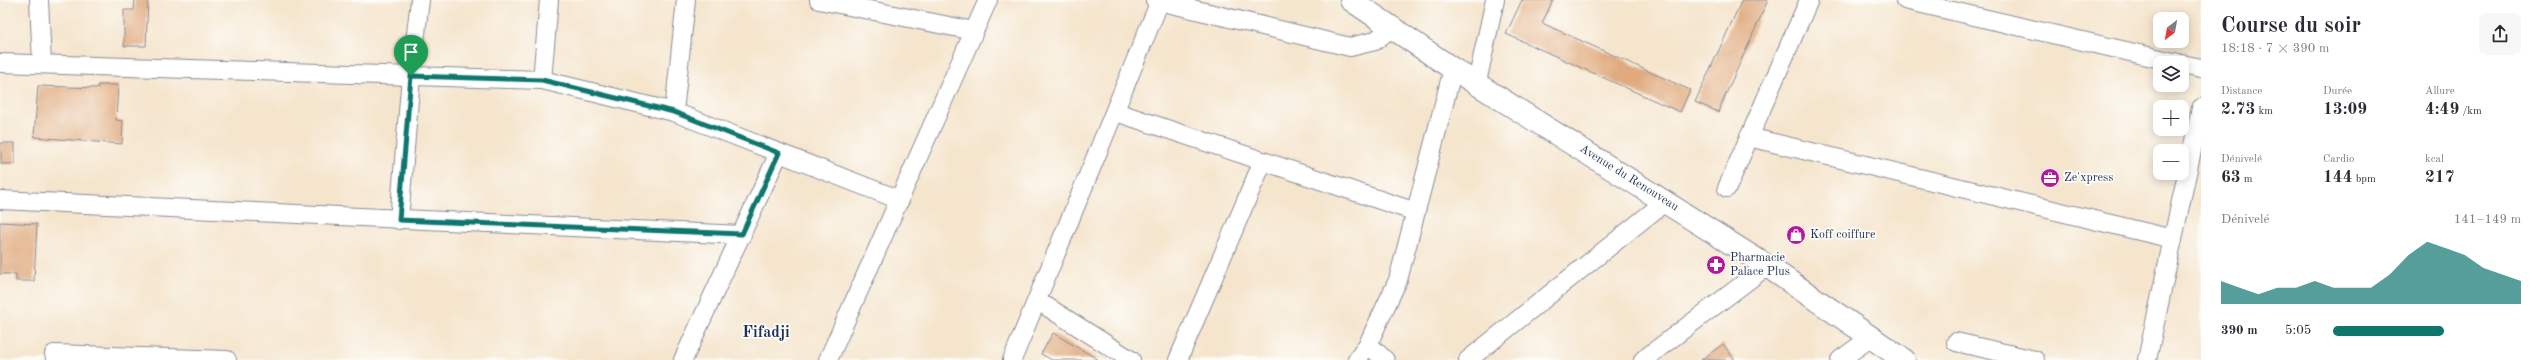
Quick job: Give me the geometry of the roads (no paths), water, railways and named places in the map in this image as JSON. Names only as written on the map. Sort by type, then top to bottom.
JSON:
[{"type":"main road","name":"Avenue du Renouveau","points":[[1351,0],[1454,69],[1477,82],[1767,266],[1904,360]]},
{"type":"street","points":[[39,0],[42,64]]},
{"type":"street","points":[[399,220],[411,76],[420,0]]},
{"type":"street","points":[[542,80],[550,0]]},
{"type":"street","points":[[674,112],[686,0]]},
{"type":"street","points":[[819,0],[974,31]]},
{"type":"street","points":[[828,360],[988,0]]},
{"type":"street","points":[[1477,82],[1495,0]]},
{"type":"street","points":[[1727,188],[1810,0]]},
{"type":"street","points":[[1906,0],[2153,57]]},
{"type":"street","points":[[1012,360],[1116,112],[1158,1],[1350,47],[1375,40],[1391,28]]},
{"type":"street","points":[[0,62],[542,80],[674,112],[900,200]]},
{"type":"street","points":[[2189,65],[2201,68]]},
{"type":"street","points":[[1357,360],[1368,344],[1398,280],[1454,69]]},
{"type":"street","points":[[2147,360],[2201,108]]},
{"type":"street","points":[[1116,112],[1416,212]]},
{"type":"street","points":[[1749,137],[2173,239]]},
{"type":"street","points":[[683,360],[779,153]]},
{"type":"street","points":[[1178,360],[1263,161]]},
{"type":"street","points":[[0,200],[399,220],[742,234]]},
{"type":"street","points":[[1468,360],[1666,201]]},
{"type":"street","points":[[1643,360],[1767,266]]},
{"type":"street","points":[[1038,301],[1131,360]]},
{"type":"street","points":[[1840,360],[1870,338]]},
{"type":"street","points":[[1956,342],[2035,360]]},
{"type":"street","points":[[1368,344],[1385,360]]},
{"type":"street","points":[[54,354],[226,360]]},
{"type":"place","name":"Ze'xpress","points":[[2050,178]]},
{"type":"place","name":"Koff coiffure","points":[[1796,235]]},
{"type":"place","name":"Pharmacie Palace Plus","points":[[1716,265]]},
{"type":"district","name":"Fifadji","points":[[766,333]]}]
